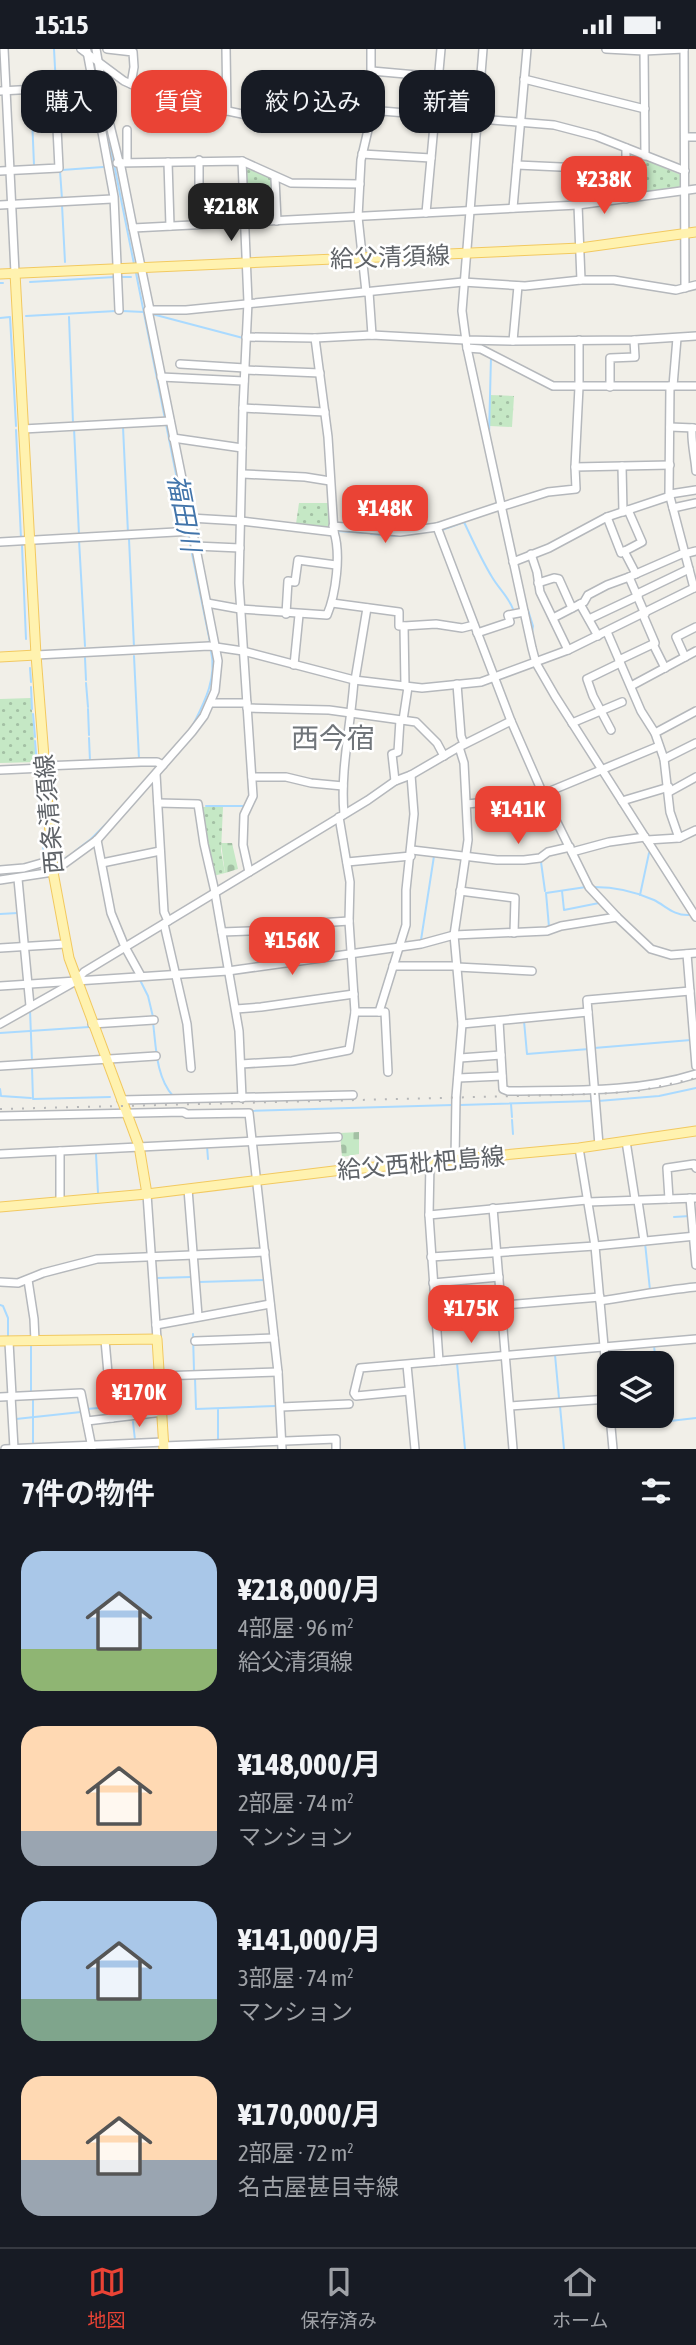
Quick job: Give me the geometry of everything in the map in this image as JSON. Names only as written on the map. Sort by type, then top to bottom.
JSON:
[{"type":"main road","name":"給父清須線","points":[[0,274],[580,248],[691,233]]},
{"type":"main road","name":"西条清須線","points":[[15,273],[36,655],[52,866],[65,944],[76,981],[139,1146],[146,1194]]},
{"type":"main road","points":[[0,657],[36,655]]},
{"type":"main road","name":"給父西枇杷島線","points":[[146,1194],[257,1180],[579,1148],[696,1131]]},
{"type":"main road","points":[[0,1206],[146,1194]]},
{"type":"main road","points":[[5,1342],[157,1339],[164,1446]]},
{"type":"street","points":[[4,49],[3,91],[15,273]]},
{"type":"street","points":[[107,49],[133,53],[133,70]]},
{"type":"street","points":[[226,49],[226,70]]},
{"type":"street","points":[[371,49],[372,70]]},
{"type":"street","points":[[440,70],[441,49]]},
{"type":"street","points":[[482,70],[483,49]]},
{"type":"street","points":[[513,208],[527,49]]},
{"type":"street","points":[[606,49],[684,49],[685,190],[691,233],[685,288]]},
{"type":"street","points":[[644,50],[645,156]]},
{"type":"street","points":[[88,51],[131,84]]},
{"type":"street","points":[[88,51],[90,70]]},
{"type":"street","points":[[0,880],[18,879],[52,866],[97,840],[156,773],[160,763],[192,732],[211,703],[218,676],[207,603],[190,532],[190,518],[173,438],[166,421],[150,310],[136,268],[133,228],[117,163],[98,61]]},
{"type":"street","points":[[524,79],[646,109]]},
{"type":"street","points":[[3,91],[21,90]]},
{"type":"street","points":[[227,111],[241,114]]},
{"type":"street","points":[[495,120],[562,127],[596,136],[685,171]]},
{"type":"street","points":[[119,310],[112,199],[117,163],[127,130]]},
{"type":"street","points":[[0,171],[59,168],[57,133]]},
{"type":"street","points":[[107,133],[117,163]]},
{"type":"street","points":[[367,133],[362,154],[358,216],[372,335]]},
{"type":"street","points":[[426,213],[433,133]]},
{"type":"street","points":[[477,133],[462,311],[466,344],[500,507],[536,663],[646,839],[692,903],[696,917]]},
{"type":"street","points":[[685,137],[696,137]]},
{"type":"street","points":[[626,148],[626,199]]},
{"type":"street","points":[[362,154],[431,158]]},
{"type":"street","points":[[199,160],[200,192],[243,190]]},
{"type":"street","points":[[117,163],[242,161],[291,184],[359,184]]},
{"type":"street","points":[[242,161],[248,302],[243,408],[240,609],[252,777],[252,801],[244,815],[243,845],[249,872]]},
{"type":"street","points":[[168,162],[170,226]]},
{"type":"street","points":[[517,165],[626,170]]},
{"type":"street","points":[[275,178],[277,221]]},
{"type":"street","points":[[133,228],[578,205],[696,189]]},
{"type":"street","points":[[0,205],[112,199]]},
{"type":"street","points":[[578,205],[581,280]]},
{"type":"street","points":[[150,310],[186,310],[463,282],[518,286],[614,279],[676,291],[696,285]]},
{"type":"street","points":[[513,341],[518,286]]},
{"type":"street","points":[[246,337],[372,335],[466,344],[696,336]]},
{"type":"street","points":[[207,603],[286,614],[327,615],[332,603],[338,545],[333,529],[325,412],[315,338]]},
{"type":"street","points":[[36,655],[214,647],[243,651],[354,680],[422,688],[481,682],[568,650],[644,614],[695,587],[670,495],[670,427],[677,338]]},
{"type":"street","points":[[190,518],[400,533],[437,527],[548,492],[576,489],[579,340]]},
{"type":"street","points":[[610,387],[610,358],[635,357],[634,340]]},
{"type":"street","points":[[466,344],[553,386],[696,386]]},
{"type":"street","points":[[180,364],[320,373]]},
{"type":"street","points":[[161,377],[244,381]]},
{"type":"street","points":[[243,408],[325,412]]},
{"type":"street","points":[[23,429],[166,421]]},
{"type":"street","points":[[670,427],[694,428],[691,444],[695,454],[696,471]]},
{"type":"street","points":[[173,438],[242,448]]},
{"type":"street","points":[[575,467],[670,465]]},
{"type":"street","points":[[607,517],[621,553],[642,542],[625,511],[622,466]]},
{"type":"street","points":[[243,474],[330,481]]},
{"type":"street","points":[[513,562],[549,548],[607,517],[670,495],[696,490]]},
{"type":"street","points":[[673,508],[696,503]]},
{"type":"street","points":[[437,527],[511,721],[591,889],[651,949],[671,955],[696,953]]},
{"type":"street","points":[[0,542],[190,532]]},
{"type":"street","points":[[195,546],[240,548]]},
{"type":"street","points":[[624,551],[655,643],[653,644],[665,668]]},
{"type":"street","points":[[553,618],[607,585],[696,551]]},
{"type":"street","points":[[531,554],[538,583],[568,650]]},
{"type":"street","points":[[286,614],[288,581],[295,582],[298,560],[336,565]]},
{"type":"street","points":[[589,619],[691,569]]},
{"type":"street","points":[[538,583],[559,579],[576,606],[589,619],[598,636]]},
{"type":"street","points":[[332,603],[399,613],[399,626],[436,624],[475,629],[510,622],[508,615],[524,612]]},
{"type":"street","points":[[241,1064],[292,1061],[349,1051],[355,1012],[349,921],[351,893],[342,815],[343,786],[354,680],[367,608]]},
{"type":"street","points":[[294,665],[299,615]]},
{"type":"street","points":[[395,781],[392,754],[398,752],[406,686],[404,626]]},
{"type":"street","points":[[685,657],[676,637],[696,628]]},
{"type":"street","points":[[607,632],[641,711],[655,733],[664,759],[670,812],[679,838]]},
{"type":"street","points":[[611,730],[587,679],[653,644]]},
{"type":"street","points":[[631,686],[696,651]]},
{"type":"street","points":[[455,1160],[463,1024],[454,935],[468,840],[457,684]]},
{"type":"street","points":[[572,723],[622,702]]},
{"type":"street","points":[[211,703],[352,712],[416,722],[437,743],[444,756]]},
{"type":"street","points":[[655,733],[696,712]]},
{"type":"street","points":[[0,1024],[76,981],[84,972],[395,781],[511,721]]},
{"type":"street","points":[[664,759],[696,743]]},
{"type":"street","points":[[467,804],[513,796],[526,800],[544,795],[659,745]]},
{"type":"street","points":[[0,770],[160,763]]},
{"type":"street","points":[[156,773],[164,912],[174,974],[187,1024],[191,1068]]},
{"type":"street","points":[[379,1012],[406,925],[406,890],[414,814],[411,775]]},
{"type":"street","points":[[252,777],[286,777],[343,786]]},
{"type":"street","points":[[622,801],[669,790],[696,777]]},
{"type":"street","points":[[158,803],[198,804],[236,1009],[242,1097]]},
{"type":"street","points":[[347,862],[411,853],[524,860],[540,858],[548,852],[609,842],[679,838],[694,831],[696,841]]},
{"type":"street","points":[[97,840],[111,913],[141,976]]},
{"type":"street","points":[[102,863],[160,851]]},
{"type":"street","points":[[0,870],[52,866]]},
{"type":"street","points":[[18,879],[30,1006]]},
{"type":"street","points":[[460,891],[515,898],[514,933]]},
{"type":"street","points":[[0,986],[229,971],[399,948],[454,935],[547,931],[561,926],[617,917]]},
{"type":"street","points":[[222,932],[281,930],[303,924],[349,921]]},
{"type":"street","points":[[0,948],[65,944]]},
{"type":"street","points":[[687,954],[696,1066]]},
{"type":"street","points":[[393,966],[457,966],[532,971]]},
{"type":"street","points":[[599,1145],[587,1000],[692,991]]},
{"type":"street","points":[[236,1009],[354,994]]},
{"type":"street","points":[[355,1012],[385,1012],[388,1072]]},
{"type":"street","points":[[463,1024],[588,1012]]},
{"type":"street","points":[[92,1024],[154,1020]]},
{"type":"street","points":[[499,1021],[503,1089],[508,1091],[644,1085],[696,1074]]},
{"type":"street","points":[[460,1058],[501,1055]]},
{"type":"street","points":[[0,1066],[156,1056]]},
{"type":"street","points":[[458,1078],[502,1076]]},
{"type":"street","points":[[121,1100],[353,1095]]},
{"type":"street","points":[[0,1116],[249,1113],[278,1372],[282,1445]]},
{"type":"street","points":[[0,1154],[338,1137]]},
{"type":"street","points":[[626,1141],[644,1241]]},
{"type":"street","points":[[579,1148],[595,1246],[605,1351]]},
{"type":"street","points":[[60,1151],[60,1201]]},
{"type":"street","points":[[430,1162],[429,1215],[439,1361]]},
{"type":"street","points":[[668,1199],[667,1168],[694,1164],[696,1168]]},
{"type":"street","points":[[188,1189],[198,1317]]},
{"type":"street","points":[[146,1194],[157,1339]]},
{"type":"street","points":[[429,1215],[587,1201],[693,1198],[696,1265]]},
{"type":"street","points":[[493,1208],[513,1449]]},
{"type":"street","points":[[431,1257],[496,1254],[695,1236]]},
{"type":"street","points":[[0,1282],[18,1283],[88,1261],[265,1252]]},
{"type":"street","points":[[433,1283],[499,1277]]},
{"type":"street","points":[[28,1280],[34,1319],[34,1341]]},
{"type":"street","points":[[435,1311],[600,1299],[696,1287]]},
{"type":"street","points":[[156,1325],[270,1304]]},
{"type":"street","points":[[195,1341],[274,1338]]},
{"type":"street","points":[[410,1391],[356,1396],[354,1393],[360,1368],[696,1339]]},
{"type":"street","points":[[105,1340],[112,1418]]},
{"type":"street","points":[[5,1342],[17,1448]]},
{"type":"street","points":[[407,1364],[415,1449]]},
{"type":"street","points":[[160,1376],[278,1372]]},
{"type":"street","points":[[0,1397],[80,1393],[91,1447]]},
{"type":"street","points":[[510,1406],[597,1401]]},
{"type":"street","points":[[281,1407],[349,1405]]},
{"type":"street","points":[[87,1421],[163,1412]]},
{"type":"street","points":[[611,1428],[613,1449]]},
{"type":"street","points":[[5,1449],[282,1445],[336,1439],[336,1449]]},
{"type":"green space","points":[[632,154],[681,175],[682,187],[630,196],[628,157]]},
{"type":"green space","points":[[247,166],[272,178],[273,218],[247,217]]},
{"type":"green space","points":[[490,395],[514,396],[512,427],[490,426]]},
{"type":"green space","points":[[299,503],[329,503],[331,528],[296,524]]},
{"type":"green space","points":[[31,698],[36,762],[0,763],[0,699]]},
{"type":"green space","points":[[201,807],[223,807],[221,851],[225,873],[213,876],[205,844]]},
{"type":"green space","points":[[221,843],[232,843],[238,869],[225,873]]},
{"type":"green space","points":[[359,1132],[359,1154],[342,1157],[340,1133]]},
{"type":"waterway","points":[[54,49],[55,70]]},
{"type":"waterway","name":"福田川","points":[[94,64],[134,264]]},
{"type":"waterway","points":[[33,133],[34,165]]},
{"type":"waterway","points":[[62,170],[103,167]]},
{"type":"waterway","points":[[60,171],[62,199]]},
{"type":"waterway","points":[[62,205],[65,262]]},
{"type":"waterway","name":"福田川","points":[[136,273],[165,419]]},
{"type":"waterway","points":[[30,282],[115,277]]},
{"type":"waterway","points":[[119,277],[131,277]]},
{"type":"waterway","points":[[26,316],[116,311]]},
{"type":"waterway","points":[[122,311],[144,312]]},
{"type":"waterway","points":[[152,314],[243,338]]},
{"type":"waterway","points":[[0,318],[10,317],[16,426]]},
{"type":"waterway","points":[[69,317],[73,423]]},
{"type":"waterway","points":[[489,435],[491,357]]},
{"type":"waterway","name":"福田川","points":[[166,424],[187,529]]},
{"type":"waterway","points":[[123,427],[128,533]]},
{"type":"waterway","points":[[74,428],[79,535]]},
{"type":"waterway","points":[[16,430],[21,538]]},
{"type":"waterway","points":[[442,530],[464,522],[488,570],[513,609]]},
{"type":"waterway","points":[[337,531],[367,533]]},
{"type":"waterway","name":"福田川","points":[[188,534],[210,642]]},
{"type":"waterway","points":[[371,534],[409,534]]},
{"type":"waterway","points":[[129,539],[134,647]]},
{"type":"waterway","points":[[79,540],[85,646]]},
{"type":"waterway","points":[[22,546],[26,639]]},
{"type":"waterway","points":[[528,610],[533,626],[532,633]]},
{"type":"waterway","name":"福田川","points":[[193,725],[211,680],[211,651]]},
{"type":"waterway","points":[[134,656],[139,759]]},
{"type":"waterway","points":[[85,658],[86,680]]},
{"type":"waterway","points":[[30,668],[31,682]]},
{"type":"waterway","points":[[86,683],[88,707]]},
{"type":"waterway","points":[[31,687],[32,709]]},
{"type":"waterway","points":[[88,709],[89,735]]},
{"type":"waterway","points":[[33,714],[35,737]]},
{"type":"waterway","points":[[89,738],[90,761]]},
{"type":"waterway","points":[[35,741],[37,765]]},
{"type":"waterway","points":[[37,772],[41,824]]},
{"type":"waterway","points":[[206,806],[247,806]]},
{"type":"waterway","name":"福田川","points":[[74,852],[114,816]]},
{"type":"waterway","points":[[43,845],[44,858]]},
{"type":"waterway","points":[[640,895],[649,853]]},
{"type":"waterway","name":"福田川","points":[[56,863],[70,856]]},
{"type":"waterway","points":[[421,940],[434,856]]},
{"type":"waterway","points":[[541,862],[545,891]]},
{"type":"waterway","points":[[549,927],[546,893],[586,887]]},
{"type":"waterway","points":[[594,887],[632,892],[654,900],[674,912],[689,915]]},
{"type":"waterway","points":[[562,891],[564,910],[599,903]]},
{"type":"waterway","points":[[0,914],[18,913]]},
{"type":"waterway","points":[[140,980],[148,996],[153,1017]]},
{"type":"waterway","points":[[30,1010],[32,1061]]},
{"type":"waterway","points":[[524,1021],[527,1054],[589,1049]]},
{"type":"waterway","points":[[153,1022],[160,1071],[173,1096]]},
{"type":"waterway","points":[[0,1033],[89,1027]]},
{"type":"waterway","points":[[594,1048],[691,1040]]},
{"type":"waterway","points":[[32,1068],[33,1099],[110,1097]]},
{"type":"waterway","points":[[598,1101],[659,1096],[696,1088]]},
{"type":"waterway","points":[[0,1089],[1,1096],[31,1098]]},
{"type":"waterway","points":[[460,1105],[592,1101]]},
{"type":"waterway","points":[[511,1104],[512,1117]]},
{"type":"waterway","points":[[249,1111],[453,1105]]},
{"type":"waterway","points":[[512,1120],[513,1134]]},
{"type":"waterway","points":[[207,1146],[208,1159]]},
{"type":"waterway","points":[[96,1154],[98,1193]]},
{"type":"waterway","points":[[674,1217],[690,1216]]},
{"type":"waterway","points":[[645,1243],[650,1290]]},
{"type":"waterway","points":[[157,1278],[191,1277]]},
{"type":"waterway","points":[[199,1282],[264,1280]]},
{"type":"waterway","points":[[0,1305],[8,1318],[8,1336]]},
{"type":"waterway","points":[[193,1334],[194,1371]]},
{"type":"waterway","points":[[31,1345],[31,1392]]},
{"type":"waterway","points":[[654,1346],[655,1351]]},
{"type":"waterway","points":[[555,1355],[559,1398]]},
{"type":"waterway","points":[[457,1363],[465,1449]]},
{"type":"waterway","points":[[195,1378],[196,1409],[275,1406]]},
{"type":"waterway","points":[[33,1398],[33,1445]]},
{"type":"waterway","points":[[113,1405],[129,1402],[133,1413]]},
{"type":"waterway","points":[[560,1406],[564,1449]]},
{"type":"waterway","points":[[87,1409],[109,1407]]},
{"type":"waterway","points":[[217,1441],[218,1410]]},
{"type":"waterway","points":[[16,1419],[81,1412]]},
{"type":"waterway","points":[[674,1421],[696,1418]]},
{"type":"waterway","points":[[133,1422],[135,1440]]},
{"type":"railway","points":[[0,1109],[597,1094],[639,1091],[696,1078]]},
{"type":"district","name":"西今宿","points":[[333,738]]}]
